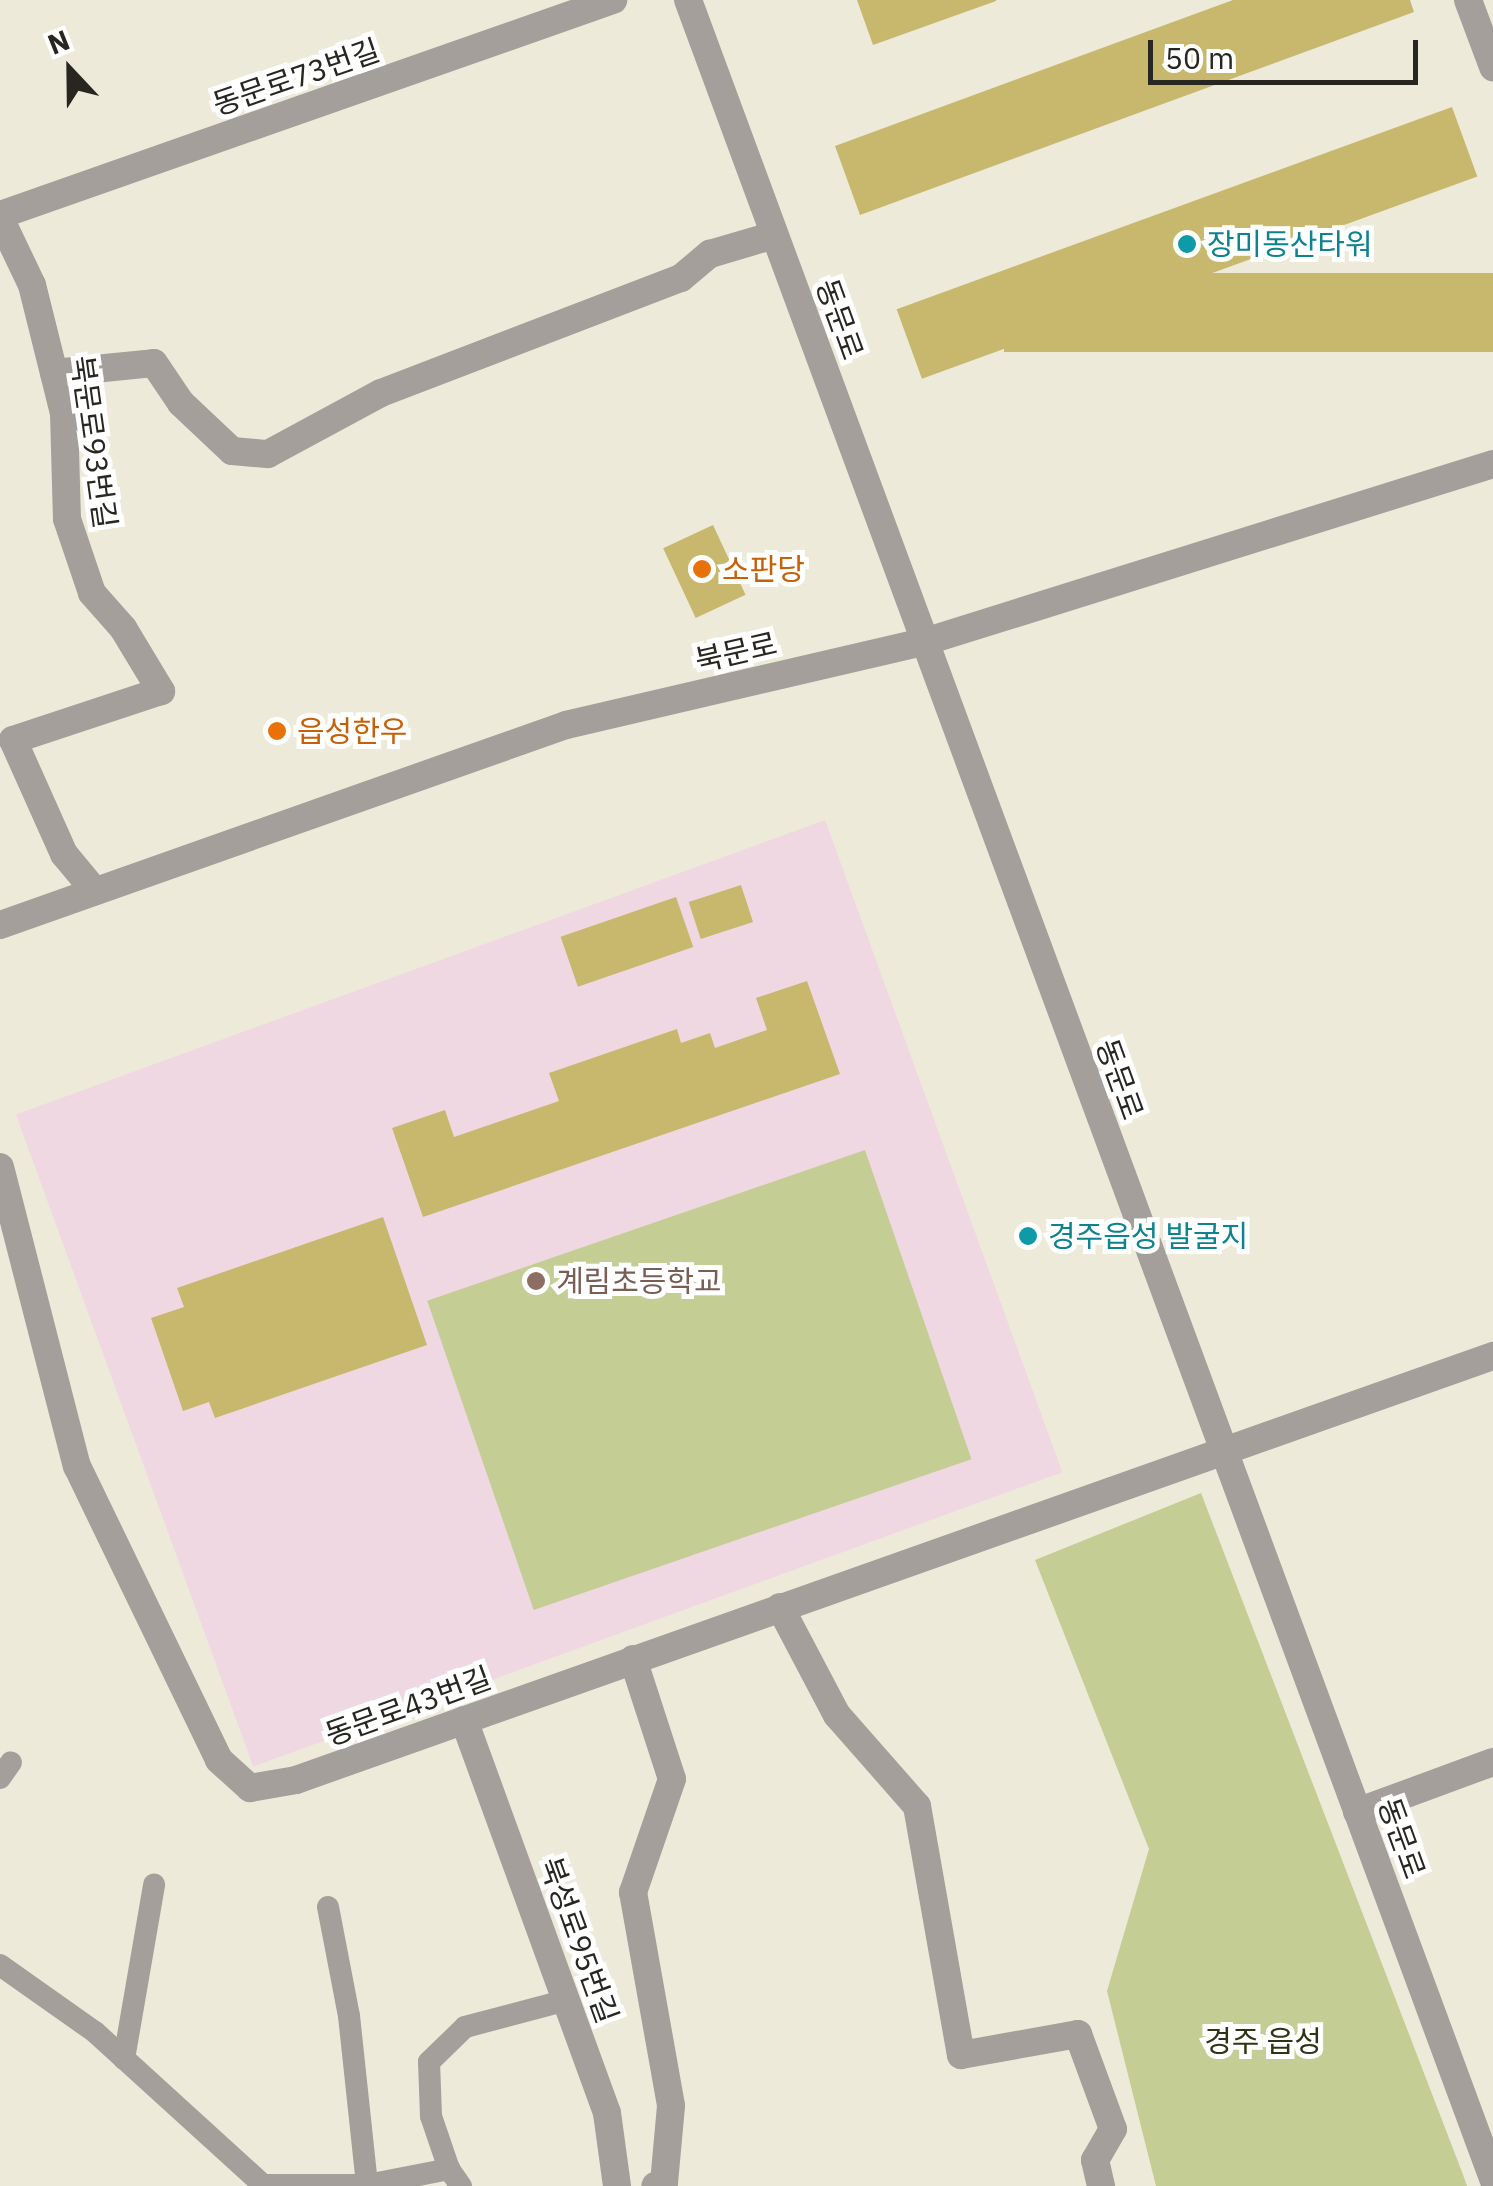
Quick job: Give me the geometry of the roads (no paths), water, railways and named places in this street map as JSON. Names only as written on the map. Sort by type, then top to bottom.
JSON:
[{"type":"street","name":"동문로73번길","points":[[0,217],[613,0]]},
{"type":"street","name":"동문로","points":[[688,0],[1493,2179]]},
{"type":"street","points":[[1468,0],[1493,67]]},
{"type":"street","name":"북문로93번길","points":[[0,217],[32,285],[64,413],[73,538],[92,593],[123,628],[161,691],[12,740],[64,854],[94,890]]},
{"type":"street","points":[[54,373],[154,363],[181,404],[232,451],[268,454],[381,392],[681,278],[710,254],[774,235]]},
{"type":"street","name":"북문로","points":[[0,925],[566,724],[924,642],[1493,464]]},
{"type":"street","name":"동문로43번길","points":[[0,1167],[11,1252],[77,1466],[220,1760],[250,1788],[296,1780],[1493,1356]]},
{"type":"street","points":[[780,1607],[837,1715],[918,1806],[961,2055],[1078,2034],[1113,2129],[1095,2160],[1101,2186]]},
{"type":"street","points":[[633,1660],[672,1780],[633,1892],[671,2106],[661,2185]]},
{"type":"street","name":"북성로95번길","points":[[464,1720],[607,2114],[617,2186]]},
{"type":"street","points":[[1357,1812],[1493,1762]]},
{"type":"lane","points":[[124,2059],[154,1886]]},
{"type":"lane","points":[[328,1907],[349,2016],[366,2186]]},
{"type":"lane","points":[[0,1965],[124,2059],[263,2185],[366,2186],[455,2178],[431,2116],[429,2062],[465,2027],[566,2000]]},
{"type":"place","name":"장미동산타워","points":[[1187,244]]},
{"type":"place","name":"소판당","points":[[702,569]]},
{"type":"place","name":"읍성한우","points":[[277,731]]},
{"type":"place","name":"경주읍성 발굴지","points":[[1028,1236]]},
{"type":"place","name":"계림초등학교","points":[[536,1281]]},
{"type":"park label","name":"경주 읍성","points":[[1263,2041]]}]
